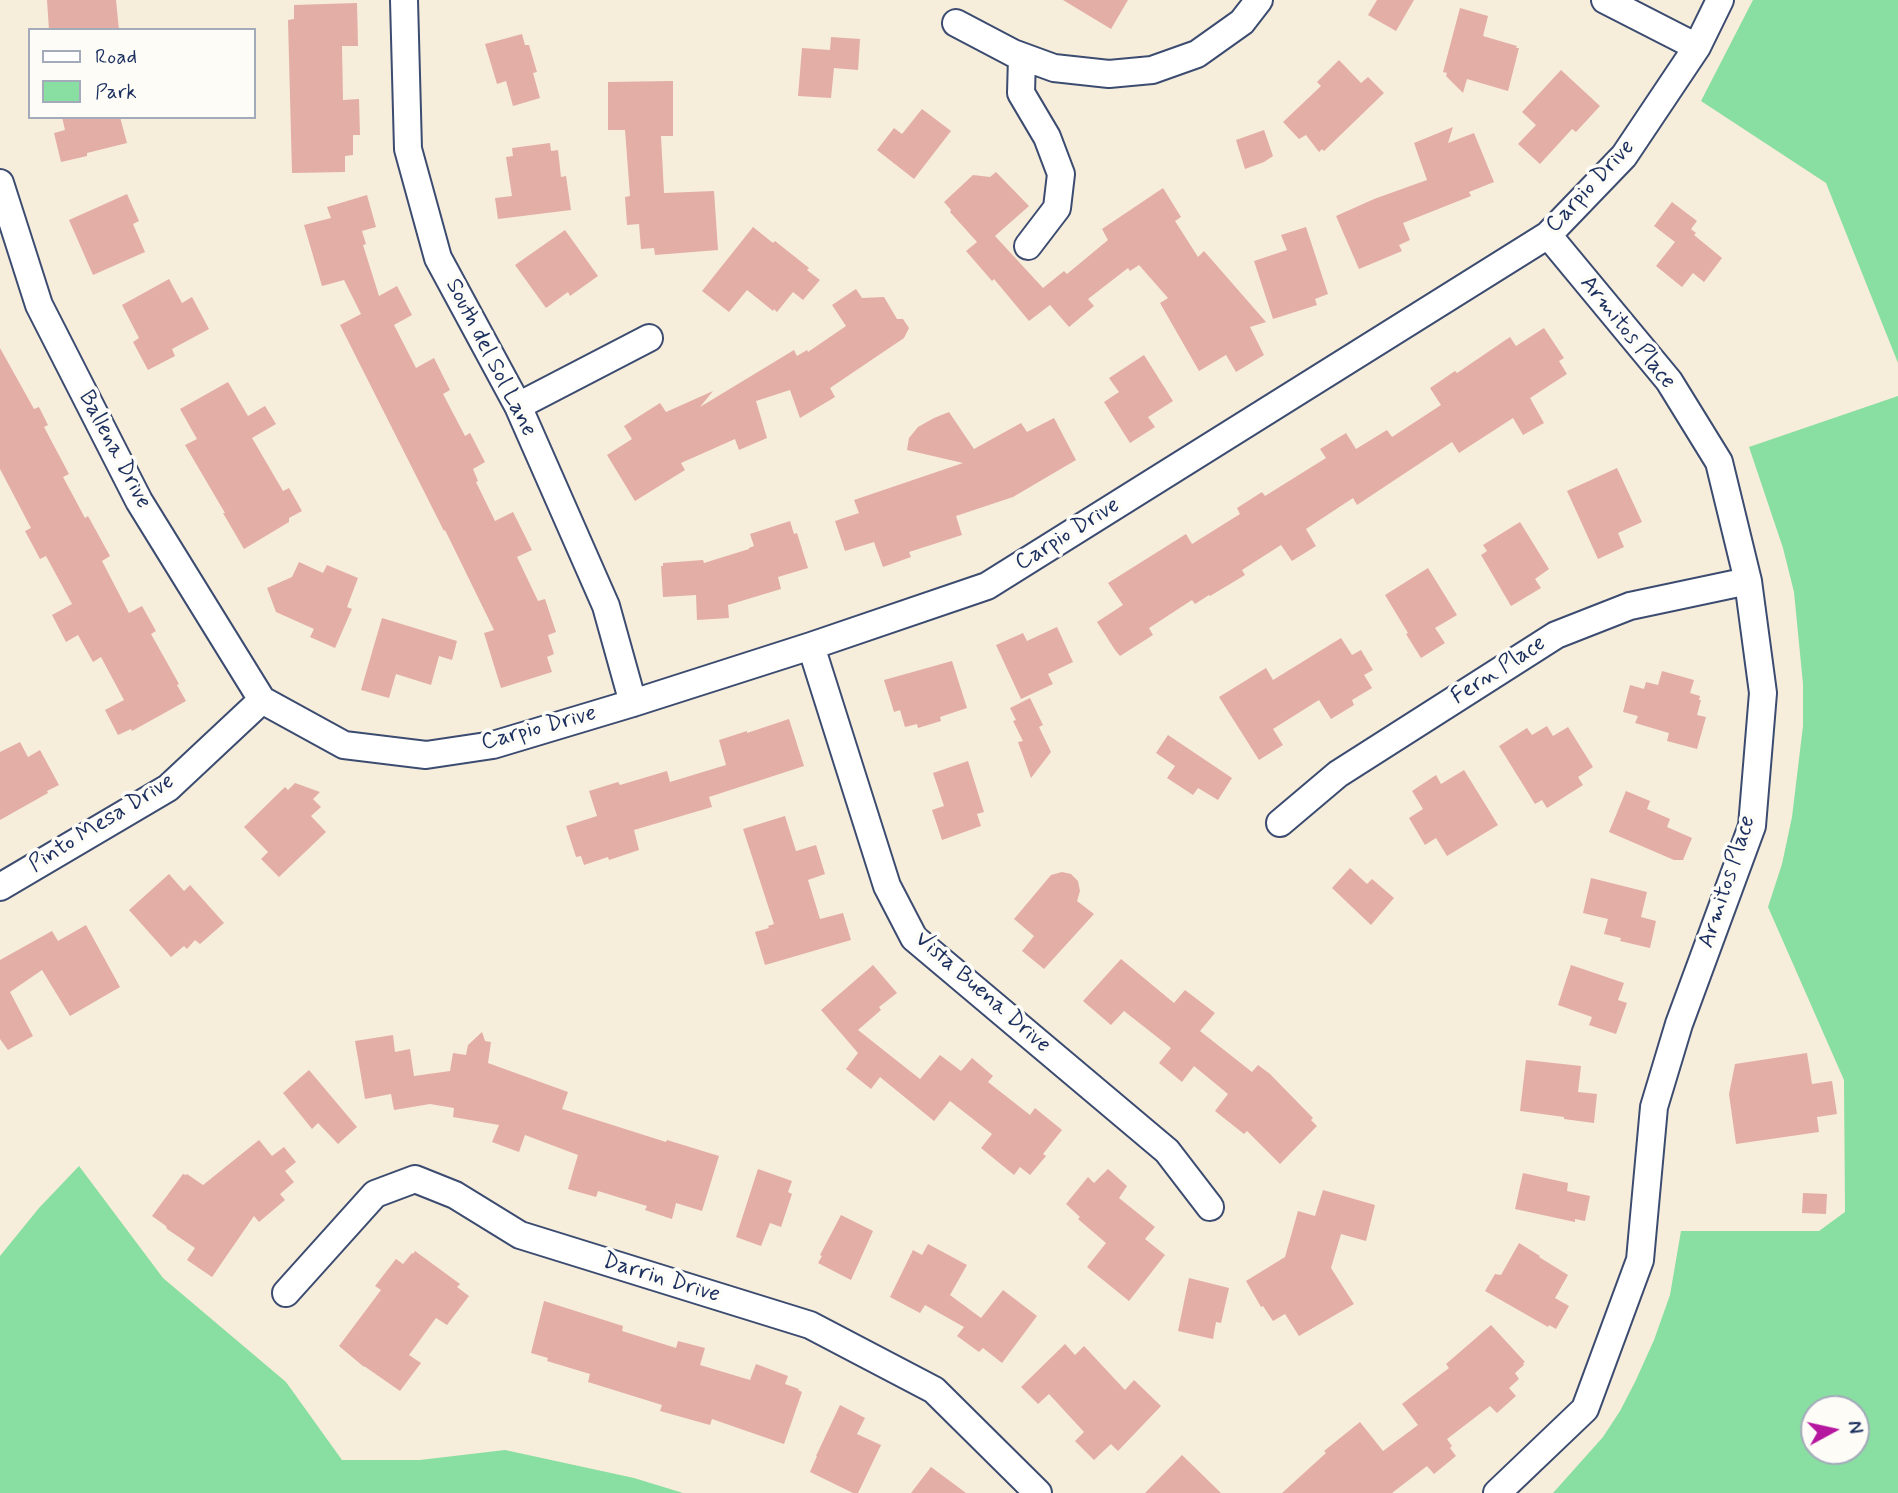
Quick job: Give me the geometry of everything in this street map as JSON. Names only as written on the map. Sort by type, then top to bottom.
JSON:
[{"type":"street","name":"South del Sol Lane","points":[[404,0],[408,149],[438,258],[518,406],[606,606],[633,703]]},
{"type":"street","points":[[956,23],[1013,53],[1055,68],[1110,74],[1152,70],[1197,54],[1242,23],[1259,0]]},
{"type":"street","points":[[1605,0],[1698,47]]},
{"type":"street","name":"Carpio Drive","points":[[262,700],[344,745],[426,755],[493,745],[811,646],[987,586],[1548,235],[1624,156],[1698,47],[1720,0]]},
{"type":"street","points":[[1022,57],[1021,93],[1047,137],[1061,174],[1057,208],[1028,246]]},
{"type":"street","name":"Ballena Drive","points":[[0,183],[39,305],[139,501],[262,700]]},
{"type":"street","name":"Armitos Place","points":[[1497,1493],[1585,1409],[1640,1260],[1654,1107],[1679,1024],[1752,826],[1763,693],[1748,581],[1719,462],[1669,381],[1548,235]]},
{"type":"street","points":[[518,406],[649,338]]},
{"type":"street","name":"Fern Place","points":[[1280,823],[1338,774],[1556,635],[1630,606],[1748,581]]},
{"type":"street","name":"Vista Buena Drive","points":[[811,646],[887,886],[914,938],[1167,1151],[1210,1207]]},
{"type":"street","name":"Pinto Mesa Drive","points":[[0,887],[168,788],[262,700]]},
{"type":"street","name":"Darrin Drive","points":[[286,1293],[375,1194],[415,1179],[455,1195],[520,1235],[810,1325],[934,1390],[1038,1493]]},
{"type":"green space","points":[[1753,0],[1898,0],[1898,363],[1826,183],[1701,101]]},
{"type":"green space","points":[[1898,396],[1898,1493],[1553,1493],[1603,1437],[1635,1382],[1670,1295],[1681,1231],[1819,1231],[1845,1212],[1844,1080],[1768,907],[1782,864],[1792,817],[1803,726],[1803,684],[1794,592],[1783,548],[1749,447]]},
{"type":"green space","points":[[79,1166],[163,1278],[286,1382],[342,1460],[420,1460],[505,1450],[634,1478],[683,1493],[0,1493],[0,1256],[39,1208]]},
{"type":"building","points":[[47,0],[116,0],[119,28],[49,28]]},
{"type":"building","points":[[1063,0],[1128,0],[1111,29]]},
{"type":"building","points":[[1377,0],[1414,0],[1396,31],[1368,15]]},
{"type":"building","points":[[357,3],[358,46],[342,46],[343,100],[359,99],[360,135],[353,135],[353,155],[345,156],[345,172],[292,173],[288,20],[294,19],[294,5]]},
{"type":"building","points":[[1460,8],[1488,16],[1483,36],[1519,48],[1508,91],[1467,79],[1463,93],[1446,76],[1447,73],[1443,72]]},
{"type":"building","points":[[522,34],[525,45],[529,45],[537,72],[533,73],[540,98],[513,106],[506,81],[497,84],[485,44]]},
{"type":"building","points":[[831,37],[860,39],[858,70],[834,68],[831,98],[798,96],[802,48],[830,50]]},
{"type":"building","points":[[1339,60],[1361,83],[1368,77],[1384,93],[1324,151],[1322,149],[1319,152],[1306,135],[1299,139],[1283,122],[1321,86],[1317,82]]},
{"type":"building","points":[[1561,70],[1600,106],[1576,132],[1572,129],[1540,164],[1518,144],[1536,125],[1522,112]]},
{"type":"building","points":[[673,81],[673,136],[661,136],[664,193],[714,191],[718,250],[655,255],[654,248],[641,249],[639,224],[627,225],[625,197],[630,196],[625,130],[608,130],[608,82]]},
{"type":"building","points":[[922,109],[951,131],[914,179],[877,150],[894,128],[902,134]]},
{"type":"building","points":[[62,119],[121,119],[127,143],[61,162],[54,133],[65,130]]},
{"type":"building","points":[[1453,127],[1448,143],[1474,133],[1494,182],[1469,192],[1471,196],[1403,223],[1410,240],[1399,245],[1402,251],[1359,269],[1336,216],[1427,180],[1414,143]]},
{"type":"building","points":[[1264,130],[1273,156],[1245,169],[1236,140]]},
{"type":"building","points":[[550,143],[551,151],[558,150],[561,177],[566,176],[571,210],[498,219],[495,198],[512,196],[506,157],[513,156],[512,148]]},
{"type":"building","points":[[996,172],[1029,206],[995,236],[1043,288],[1064,271],[1067,274],[1108,240],[1102,229],[1163,188],[1181,217],[1175,221],[1198,257],[1204,251],[1266,322],[1250,327],[1264,355],[1236,372],[1226,355],[1199,371],[1160,303],[1168,298],[1139,265],[1130,271],[1128,268],[1088,299],[1094,306],[1069,327],[1050,305],[1029,321],[966,251],[977,242],[944,202],[973,175],[990,177]]},
{"type":"building","points":[[127,194],[139,221],[133,224],[145,252],[93,275],[69,220]]},
{"type":"building","points":[[367,195],[376,227],[362,231],[366,244],[363,245],[379,296],[397,286],[412,315],[394,325],[416,368],[434,358],[450,390],[443,394],[465,436],[470,433],[485,462],[473,469],[478,481],[476,482],[495,521],[513,512],[532,550],[517,557],[538,601],[545,599],[556,632],[548,635],[554,654],[547,657],[552,672],[501,688],[484,633],[494,630],[340,325],[361,314],[344,280],[322,286],[304,225],[331,218],[327,207]]},
{"type":"building","points":[[1672,202],[1697,221],[1691,229],[1696,233],[1694,235],[1722,258],[1704,282],[1693,273],[1682,287],[1656,266],[1675,242],[1654,226]]},
{"type":"building","points":[[753,227],[773,243],[775,241],[820,280],[803,300],[793,292],[777,312],[747,290],[729,312],[702,291]]},
{"type":"building","points":[[1306,227],[1328,294],[1315,299],[1317,305],[1273,319],[1254,261],[1287,250],[1281,235]]},
{"type":"building","points":[[565,230],[598,276],[570,296],[568,292],[546,308],[515,265]]},
{"type":"building","points":[[169,279],[182,303],[192,297],[209,329],[172,349],[175,356],[148,370],[133,342],[139,338],[122,305]]},
{"type":"building","points":[[856,289],[862,298],[884,297],[897,319],[903,319],[909,328],[904,338],[830,388],[835,397],[800,418],[790,390],[756,401],[767,438],[739,450],[735,439],[681,463],[685,470],[635,501],[607,455],[632,439],[624,426],[660,403],[666,412],[713,391],[700,407],[794,350],[797,356],[807,350],[808,352],[846,326],[832,305]]},
{"type":"building","points":[[1544,328],[1564,358],[1559,361],[1567,374],[1530,398],[1544,423],[1523,435],[1513,418],[1459,453],[1452,442],[1357,505],[1353,498],[1306,529],[1316,546],[1292,561],[1281,545],[1242,570],[1245,575],[1195,604],[1192,600],[1149,628],[1153,635],[1120,656],[1115,650],[1097,622],[1123,605],[1108,583],[1186,534],[1192,544],[1240,514],[1237,508],[1262,492],[1265,496],[1326,458],[1320,449],[1346,433],[1356,449],[1387,430],[1392,437],[1441,405],[1430,388],[1510,337],[1516,346]]},
{"type":"building","points":[[0,348],[34,409],[39,407],[48,425],[44,427],[69,474],[63,477],[110,556],[102,561],[129,613],[142,606],[156,631],[151,634],[186,701],[132,731],[131,729],[118,735],[105,710],[124,700],[101,657],[93,662],[78,635],[66,642],[52,615],[72,604],[46,556],[40,559],[25,531],[31,528],[0,469]]},
{"type":"building","points":[[1144,355],[1173,401],[1148,417],[1155,427],[1130,443],[1104,402],[1119,392],[1109,378]]},
{"type":"building","points":[[228,382],[248,416],[265,406],[276,424],[252,438],[283,491],[289,488],[302,511],[244,549],[185,445],[197,439],[180,409]]},
{"type":"building","points":[[949,412],[974,449],[1021,423],[1027,432],[1054,418],[1076,460],[1013,497],[956,516],[962,535],[909,552],[911,557],[883,567],[874,542],[845,551],[835,521],[859,513],[854,500],[963,463],[907,450],[909,438],[918,427]]},
{"type":"building","points":[[1617,468],[1642,522],[1618,533],[1624,547],[1598,559],[1567,491]]},
{"type":"building","points":[[790,521],[794,534],[797,533],[808,568],[778,577],[781,589],[728,605],[729,618],[697,620],[696,595],[663,597],[663,563],[703,560],[704,563],[749,549],[754,546],[750,534]]},
{"type":"building","points":[[1520,522],[1549,569],[1535,579],[1541,588],[1511,606],[1481,555],[1487,551],[1483,545]]},
{"type":"building","points":[[299,562],[323,573],[327,565],[358,578],[347,607],[352,609],[335,648],[310,637],[314,629],[276,612],[267,588],[292,577]]},
{"type":"building","points":[[1428,568],[1457,615],[1435,628],[1445,643],[1421,658],[1385,595]]},
{"type":"building","points":[[382,618],[457,641],[452,660],[439,656],[431,685],[396,674],[389,698],[361,690]]},
{"type":"building","points":[[1057,627],[1073,662],[1048,674],[1053,684],[1021,699],[996,645],[1023,633],[1027,641]]},
{"type":"building","points":[[1341,638],[1352,655],[1361,650],[1373,670],[1364,675],[1372,688],[1352,700],[1354,705],[1331,719],[1319,700],[1273,729],[1283,745],[1259,760],[1219,697],[1266,668],[1273,680]]},
{"type":"building","points":[[952,661],[967,708],[940,717],[941,721],[918,728],[917,724],[905,727],[900,710],[894,712],[884,680]]},
{"type":"building","points":[[1662,671],[1694,680],[1690,693],[1700,696],[1701,700],[1697,715],[1706,717],[1697,749],[1667,741],[1669,733],[1635,723],[1638,716],[1623,712],[1630,685],[1644,689],[1646,682],[1658,685]]},
{"type":"building","points":[[1030,698],[1043,725],[1039,727],[1051,752],[1031,778],[1018,742],[1023,741],[1010,708]]},
{"type":"building","points":[[789,719],[804,766],[709,797],[712,807],[634,830],[639,850],[584,865],[581,856],[576,857],[566,826],[597,816],[589,791],[667,771],[670,782],[726,765],[719,740]]},
{"type":"building","points":[[1547,726],[1553,736],[1568,727],[1593,767],[1578,777],[1583,785],[1547,808],[1542,800],[1535,804],[1499,746],[1527,728],[1532,735]]},
{"type":"building","points":[[1168,735],[1232,778],[1218,800],[1198,788],[1193,795],[1167,778],[1175,766],[1156,753]]},
{"type":"building","points":[[20,742],[28,757],[40,750],[59,785],[0,820],[0,752]]},
{"type":"building","points":[[968,761],[984,812],[977,814],[981,826],[942,840],[932,810],[944,806],[933,773]]},
{"type":"building","points":[[1464,770],[1498,825],[1447,856],[1436,838],[1425,845],[1409,818],[1423,809],[1412,791],[1436,775],[1441,784]]},
{"type":"building","points":[[295,783],[320,792],[313,799],[321,807],[311,816],[326,832],[279,877],[261,859],[268,852],[244,827],[285,787],[288,790]]},
{"type":"building","points":[[1626,791],[1650,801],[1647,809],[1670,819],[1667,827],[1692,838],[1683,860],[1674,860],[1609,832]]},
{"type":"building","points":[[785,816],[796,851],[816,845],[825,874],[808,880],[820,919],[843,913],[851,940],[765,965],[755,932],[774,924],[743,829]]},
{"type":"building","points":[[1350,868],[1367,884],[1372,879],[1394,898],[1371,925],[1332,888]]},
{"type":"building","points":[[1062,872],[1071,874],[1078,881],[1080,891],[1077,901],[1094,914],[1044,969],[1022,951],[1034,936],[1014,919],[1051,875]]},
{"type":"building","points":[[169,874],[184,891],[190,885],[224,923],[200,944],[195,940],[187,949],[184,946],[171,957],[129,910]]},
{"type":"building","points":[[1591,878],[1647,892],[1641,917],[1656,921],[1650,948],[1604,934],[1608,919],[1583,913]]},
{"type":"building","points":[[86,925],[120,987],[70,1016],[42,970],[10,992],[33,1036],[8,1050],[0,1039],[0,960],[52,931],[58,941]]},
{"type":"building","points":[[1121,959],[1174,1003],[1185,990],[1215,1013],[1200,1031],[1252,1072],[1258,1065],[1270,1074],[1313,1118],[1311,1120],[1317,1126],[1280,1164],[1247,1131],[1244,1134],[1215,1111],[1228,1094],[1194,1066],[1182,1082],[1159,1063],[1171,1048],[1124,1011],[1111,1025],[1083,1001]]},
{"type":"building","points":[[873,965],[897,993],[879,1007],[881,1010],[858,1030],[920,1079],[940,1055],[961,1071],[972,1058],[993,1076],[988,1082],[1030,1115],[1035,1108],[1062,1130],[1030,1175],[1020,1167],[1014,1175],[981,1148],[992,1134],[950,1101],[934,1121],[880,1077],[871,1089],[846,1069],[858,1053],[821,1010]]},
{"type":"building","points":[[1571,965],[1624,983],[1618,1000],[1627,1003],[1616,1034],[1589,1025],[1592,1017],[1558,1005]]},
{"type":"building","points":[[482,1032],[485,1041],[491,1042],[488,1063],[568,1092],[562,1109],[719,1156],[702,1211],[676,1203],[672,1219],[645,1210],[647,1206],[598,1191],[596,1197],[568,1189],[578,1155],[525,1135],[519,1152],[492,1142],[499,1125],[453,1117],[454,1108],[430,1104],[394,1110],[391,1094],[365,1099],[355,1041],[393,1035],[395,1052],[410,1049],[414,1076],[450,1071],[453,1053],[466,1055],[468,1045]]},
{"type":"building","points":[[1807,1053],[1812,1084],[1832,1081],[1837,1114],[1817,1117],[1819,1132],[1736,1144],[1729,1094],[1735,1064]]},
{"type":"building","points":[[1526,1060],[1581,1066],[1578,1092],[1597,1094],[1594,1123],[1520,1111]]},
{"type":"building","points":[[309,1070],[357,1127],[338,1144],[318,1123],[312,1129],[283,1093]]},
{"type":"building","points":[[259,1140],[272,1156],[284,1147],[296,1162],[285,1171],[294,1182],[280,1194],[285,1200],[259,1222],[254,1216],[212,1277],[187,1260],[195,1248],[152,1216],[183,1174],[203,1185]]},
{"type":"building","points":[[758,1169],[792,1181],[788,1192],[792,1194],[781,1227],[770,1223],[761,1246],[736,1237]]},
{"type":"building","points":[[1108,1169],[1127,1186],[1119,1198],[1155,1227],[1145,1239],[1165,1255],[1129,1301],[1087,1267],[1106,1243],[1078,1219],[1080,1217],[1066,1204],[1088,1177],[1094,1183]]},
{"type":"building","points":[[1523,1173],[1568,1183],[1567,1191],[1590,1196],[1585,1221],[1575,1219],[1575,1222],[1515,1209]]},
{"type":"building","points":[[1323,1190],[1375,1205],[1366,1241],[1341,1234],[1331,1268],[1354,1304],[1299,1336],[1285,1314],[1273,1321],[1263,1306],[1261,1307],[1246,1281],[1285,1257],[1298,1211],[1315,1216]]},
{"type":"building","points":[[1803,1193],[1827,1194],[1826,1214],[1802,1213]]},
{"type":"building","points":[[841,1215],[873,1231],[851,1280],[818,1263]]},
{"type":"building","points":[[1519,1243],[1568,1275],[1555,1298],[1569,1306],[1556,1329],[1485,1291],[1495,1274],[1501,1275]]},
{"type":"building","points":[[928,1244],[967,1265],[950,1295],[981,1318],[1003,1290],[1037,1316],[1002,1363],[983,1348],[979,1352],[957,1336],[964,1327],[925,1305],[920,1313],[890,1297],[913,1250],[922,1255]]},
{"type":"building","points":[[415,1251],[460,1284],[457,1287],[469,1296],[447,1325],[436,1318],[409,1355],[421,1363],[400,1391],[339,1346],[381,1290],[375,1286],[396,1259],[403,1264]]},
{"type":"building","points":[[1189,1278],[1229,1288],[1221,1323],[1216,1322],[1213,1339],[1178,1331]]},
{"type":"building","points":[[544,1301],[623,1326],[622,1331],[676,1348],[678,1341],[705,1348],[700,1365],[750,1380],[756,1364],[788,1376],[785,1384],[802,1392],[784,1444],[712,1419],[710,1425],[660,1411],[662,1405],[588,1382],[590,1374],[547,1361],[548,1358],[531,1353]]},
{"type":"building","points":[[1491,1325],[1525,1362],[1515,1373],[1519,1379],[1509,1388],[1516,1396],[1497,1413],[1490,1406],[1447,1439],[1456,1456],[1434,1474],[1427,1466],[1392,1493],[1282,1493],[1326,1453],[1324,1451],[1360,1422],[1383,1451],[1418,1425],[1402,1404],[1449,1368],[1446,1364]]},
{"type":"building","points":[[1065,1344],[1075,1355],[1084,1346],[1125,1390],[1134,1380],[1161,1406],[1118,1451],[1111,1444],[1094,1460],[1075,1441],[1084,1432],[1049,1394],[1038,1404],[1021,1387]]},
{"type":"building","points":[[840,1405],[865,1418],[857,1434],[881,1445],[858,1493],[810,1472]]},
{"type":"building","points":[[1182,1455],[1221,1493],[1145,1493]]},
{"type":"building","points":[[931,1467],[966,1493],[911,1493]]}]
